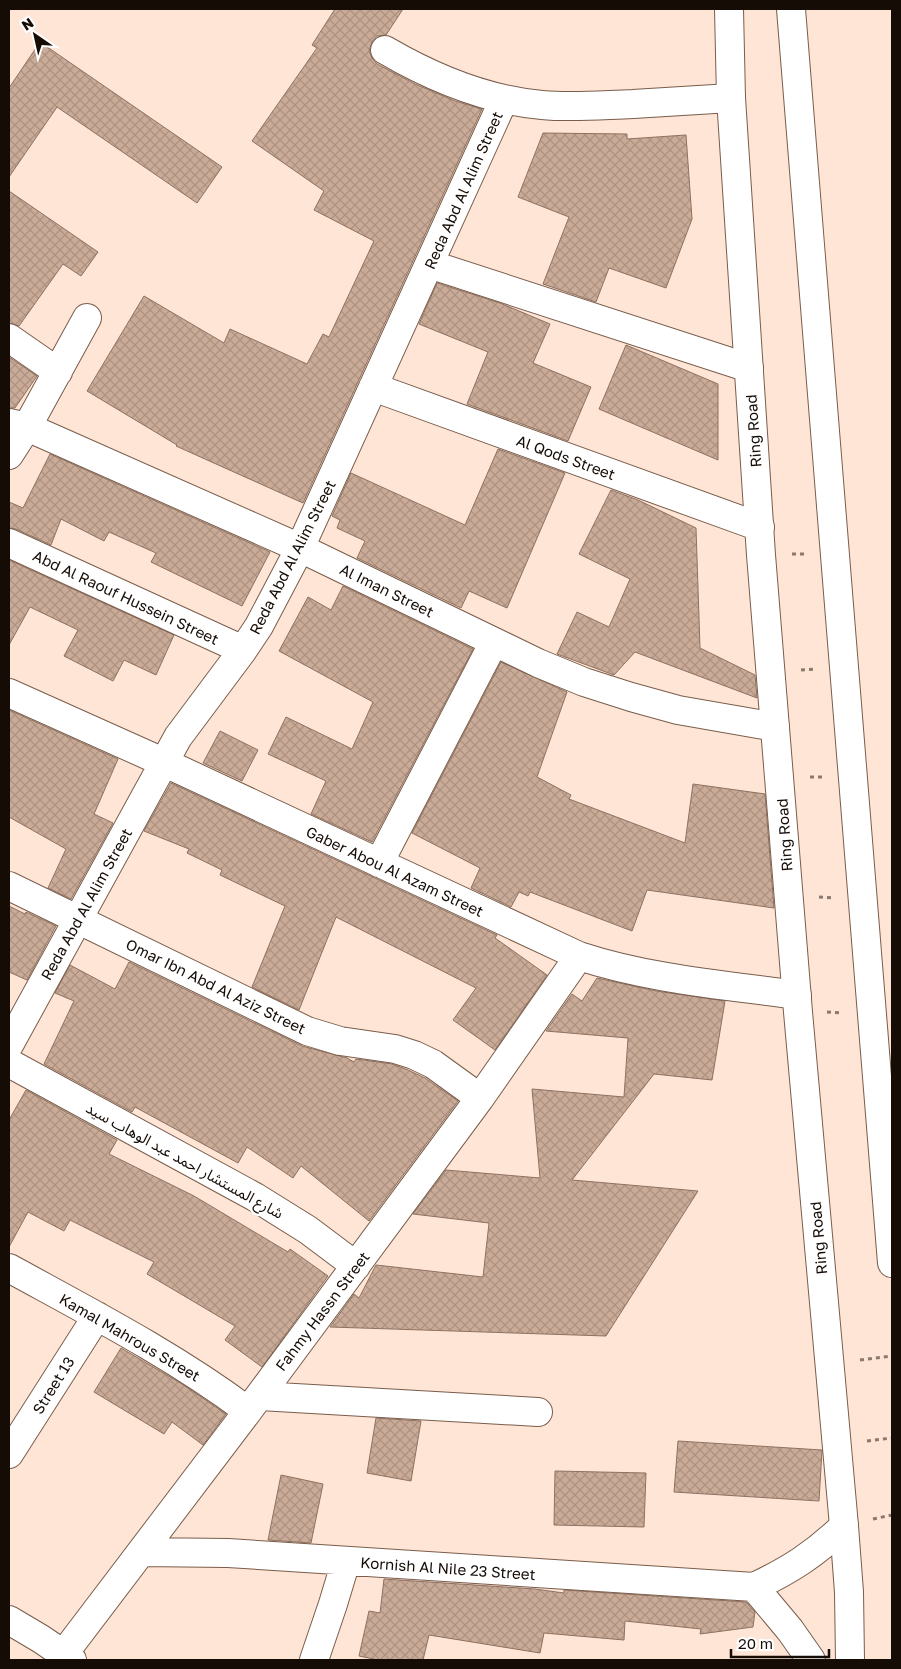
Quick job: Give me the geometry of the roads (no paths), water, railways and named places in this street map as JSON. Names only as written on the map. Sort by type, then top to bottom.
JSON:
[{"type":"main road","name":"Ring Road","points":[[729,9],[732,98],[761,555],[788,894],[844,1526],[849,1592],[850,1660]]},
{"type":"main road","points":[[790,9],[892,1263]]},
{"type":"main road","points":[[385,50],[413,66],[473,90],[504,99],[540,105],[576,107],[732,98]]},
{"type":"main road","name":"Reda Abd Al Alim Street","points":[[9,1044],[79,919],[163,762],[178,737],[259,626],[300,548],[504,99]]},
{"type":"main road","points":[[429,264],[749,368]]},
{"type":"main road","points":[[9,455],[18,425],[58,372],[87,318]]},
{"type":"main road","points":[[9,338],[58,372]]},
{"type":"main road","name":"Al Qods Street","points":[[374,387],[760,527]]},
{"type":"main road","name":"Al Iman Street","points":[[18,425],[300,548],[538,663],[575,678],[631,698],[678,710],[776,727]]},
{"type":"main road","name":"Abd Al Raouf Hussein Street","points":[[9,543],[243,650]]},
{"type":"main road","points":[[380,863],[494,642]]},
{"type":"main road","name":"Gaber Abou Al Azam Street","points":[[9,693],[163,762],[579,956],[608,966],[798,1003]]},
{"type":"main road","name":"Omar Ibn Abd Al Aziz Street","points":[[9,886],[307,1031],[340,1041],[414,1055],[432,1064],[480,1098]]},
{"type":"main road","name":"Fahmy Hassn Street","points":[[65,1658],[141,1552],[254,1404],[480,1098],[579,956]]},
{"type":"main road","name":"شارع المستشار احمد عبد الوهاب سيد","points":[[9,1063],[256,1197],[308,1230],[356,1266]]},
{"type":"main road","name":"Kamal Mahrous Street","points":[[9,1268],[254,1404]]},
{"type":"main road","name":"Street 13","points":[[9,1454],[97,1316]]},
{"type":"main road","points":[[254,1404],[538,1412]]},
{"type":"main road","points":[[811,1660],[754,1587],[803,1561],[844,1526]]},
{"type":"main road","name":"Kornish Al Nile 23 Street","points":[[141,1552],[228,1553],[754,1587]]},
{"type":"main road","points":[[314,1660],[346,1561]]},
{"type":"main road","points":[[9,1620],[65,1658]]}]
